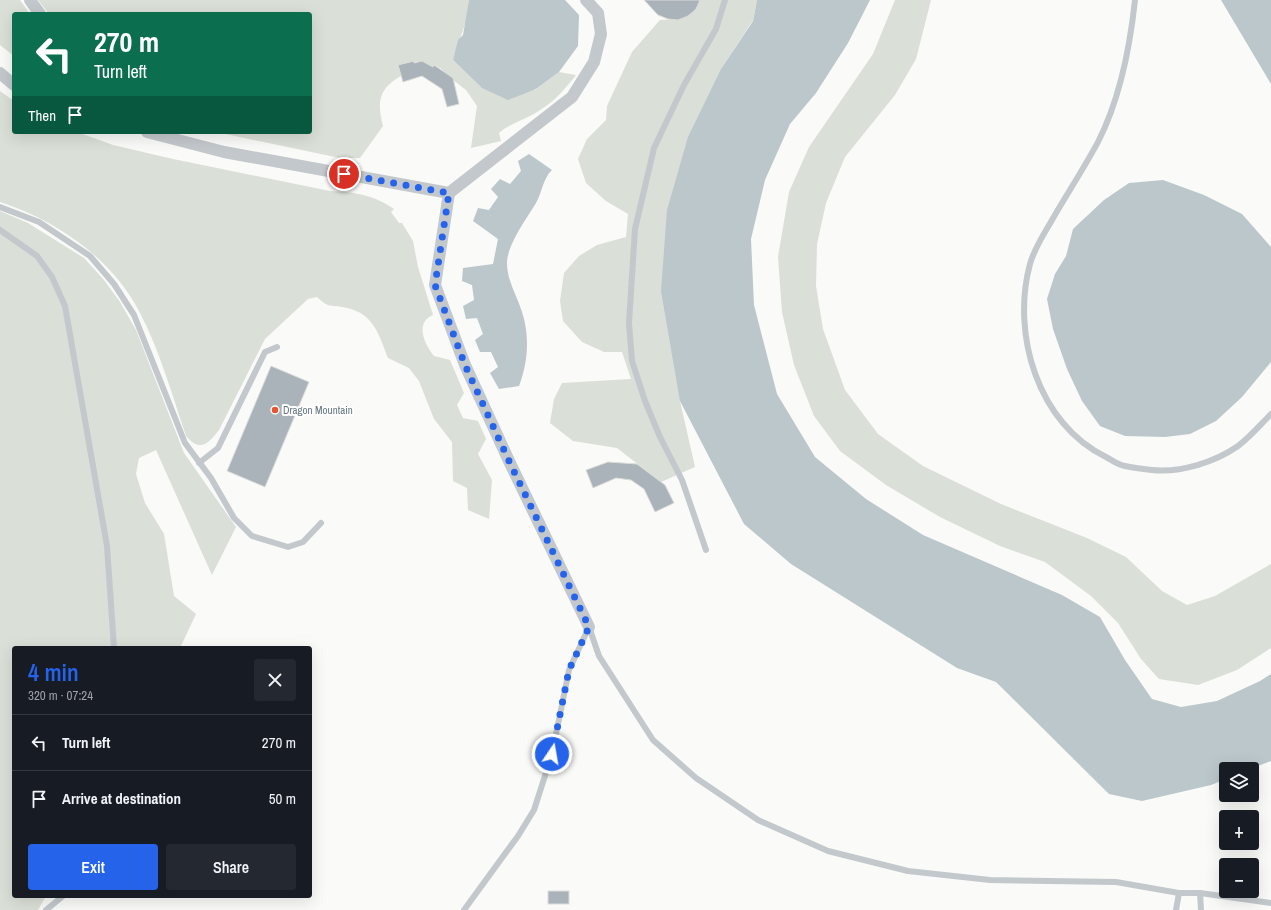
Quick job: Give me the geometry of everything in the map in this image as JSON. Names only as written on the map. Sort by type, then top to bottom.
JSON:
[{"type":"street","points":[[30,0],[39,12]]},
{"type":"street","points":[[586,0],[598,13],[601,34],[594,62],[572,97],[449,193],[435,285],[465,365],[509,461],[589,627]]},
{"type":"street","points":[[0,73],[12,83]]},
{"type":"street","points":[[157,134],[224,152],[449,193]]},
{"type":"lane","points":[[706,550],[682,480],[660,437],[645,401],[632,360],[629,322],[635,229],[654,148],[684,85],[716,29],[725,0]]},
{"type":"lane","points":[[1135,0],[1132,32],[1116,96],[1098,141],[1041,239],[1030,262],[1024,294],[1024,326],[1032,365],[1045,399],[1066,426],[1089,449],[1124,466],[1161,471],[1201,465],[1239,445],[1271,414]]},
{"type":"lane","points":[[0,207],[39,222],[90,256],[114,284],[134,315],[185,443],[211,478],[234,518],[252,536],[288,547],[303,542],[321,523]]},
{"type":"lane","points":[[0,230],[37,256],[52,277],[65,306],[107,546],[114,646]]},
{"type":"lane","points":[[199,463],[218,448],[265,352],[277,347]]},
{"type":"lane","points":[[589,627],[599,656],[653,740],[696,778],[758,820],[828,850],[908,872],[990,880],[1116,882],[1179,893],[1200,893],[1271,903]]},
{"type":"lane","points":[[464,910],[518,836],[534,810],[552,754],[569,670],[589,627]]},
{"type":"lane","points":[[1176,910],[1179,893]]},
{"type":"lane","points":[[1200,893],[1201,910]]},
{"type":"lane","points":[[46,910],[61,898]]},
{"type":"shaded area","points":[[0,0],[20,0],[29,12],[12,12],[12,54],[0,45]]},
{"type":"shaded area","points":[[38,0],[469,0],[465,24],[453,60],[481,87],[535,90],[559,72],[576,75],[560,94],[550,103],[499,133],[501,141],[471,148],[477,106],[466,90],[435,65],[433,67],[416,62],[398,65],[401,76],[388,86],[381,97],[380,110],[383,126],[360,158],[340,158],[226,134],[312,134],[312,12],[47,12]]},
{"type":"shaded area","points":[[469,0],[565,0],[579,15],[578,46],[559,72],[536,89],[508,100],[482,88],[453,60],[458,40],[463,35]]},
{"type":"shaded area","points":[[700,0],[757,0],[753,20],[721,69],[680,401],[695,467],[661,482],[617,448],[573,441],[550,423],[554,399],[562,383],[631,379],[622,352],[604,352],[582,342],[563,321],[560,301],[564,273],[579,256],[597,245],[626,237],[628,214],[606,201],[586,183],[578,159],[587,139],[606,120],[607,106],[632,52],[660,20],[679,19],[688,15],[696,7]]},
{"type":"shaded area","points":[[757,0],[870,0],[848,43],[816,93],[790,124],[765,180],[751,239],[754,305],[777,394],[815,457],[866,499],[923,535],[1062,595],[1100,617],[1125,660],[1152,699],[1181,707],[1217,701],[1260,681],[1271,674],[1271,761],[1259,766],[1259,762],[1219,762],[1219,782],[1142,801],[1109,794],[996,682],[957,668],[791,564],[744,524],[680,401],[661,291],[667,210],[688,137],[721,69],[753,21]]},
{"type":"shaded area","points":[[895,0],[931,0],[916,59],[895,95],[845,157],[826,203],[817,244],[816,286],[823,329],[845,390],[878,434],[923,466],[1001,504],[1087,538],[1126,557],[1162,591],[1187,605],[1215,596],[1271,564],[1271,648],[1237,670],[1198,685],[1159,679],[1141,659],[1118,623],[1091,596],[1045,562],[1000,546],[940,517],[886,485],[840,451],[814,416],[794,365],[782,312],[778,257],[789,192],[809,147],[873,54]]},
{"type":"shaded area","points":[[1221,0],[1271,0],[1271,84]]},
{"type":"shaded area","points":[[0,91],[12,100],[12,134],[83,134],[113,145],[173,159],[330,191],[364,195],[387,204],[394,209],[391,212],[399,223],[402,223],[413,241],[418,267],[433,315],[424,323],[423,334],[427,346],[434,356],[450,360],[464,393],[457,405],[463,418],[478,421],[486,439],[478,454],[492,480],[489,519],[468,510],[467,488],[453,481],[452,442],[434,419],[419,381],[409,368],[388,358],[382,341],[374,327],[364,315],[347,308],[325,304],[317,297],[308,299],[265,339],[219,430],[207,443],[203,445],[195,444],[186,436],[154,342],[129,293],[115,275],[81,244],[62,231],[42,219],[0,202]]},
{"type":"shaded area","points":[[529,154],[552,170],[545,181],[536,203],[514,240],[508,256],[507,270],[525,321],[527,349],[519,386],[499,389],[490,373],[498,367],[491,352],[480,352],[475,340],[483,334],[477,318],[466,319],[463,306],[474,300],[472,285],[462,281],[463,268],[493,264],[498,239],[473,221],[478,208],[489,210],[498,197],[491,189],[500,179],[510,184],[521,171],[518,161]]},
{"type":"shaded area","points":[[1163,180],[1204,195],[1242,214],[1271,247],[1271,362],[1242,397],[1216,421],[1190,434],[1165,437],[1125,436],[1100,426],[1082,401],[1067,369],[1053,329],[1047,299],[1055,274],[1066,256],[1073,229],[1104,200],[1129,183]]},
{"type":"shaded area","points":[[0,211],[28,223],[84,258],[104,280],[120,302],[136,330],[184,453],[236,527],[212,575],[156,450],[139,458],[136,474],[145,503],[164,534],[174,596],[196,614],[181,646],[12,646],[12,898],[45,898],[38,910],[0,910]]},
{"type":"building","points":[[644,0],[700,0],[696,9],[688,16],[678,20],[668,19],[658,15]]},
{"type":"building","points":[[414,61],[414,63],[422,61],[433,67],[434,65],[453,78],[459,104],[447,107],[442,89],[422,76],[403,82],[398,65]]},
{"type":"building","name":"Dragon Mountain","points":[[271,366],[309,382],[265,487],[227,471]]},
{"type":"building","points":[[608,462],[637,464],[665,485],[674,503],[655,512],[644,489],[631,480],[616,478],[593,488],[586,470]]},
{"type":"building","points":[[548,891],[569,891],[569,904],[548,904]]},
{"type":"place","name":"Dragon Mountain","points":[[275,410]]},
{"type":"route","points":[[344,174],[449,193],[435,285],[465,365],[509,461],[589,627],[569,670],[552,754]]}]
